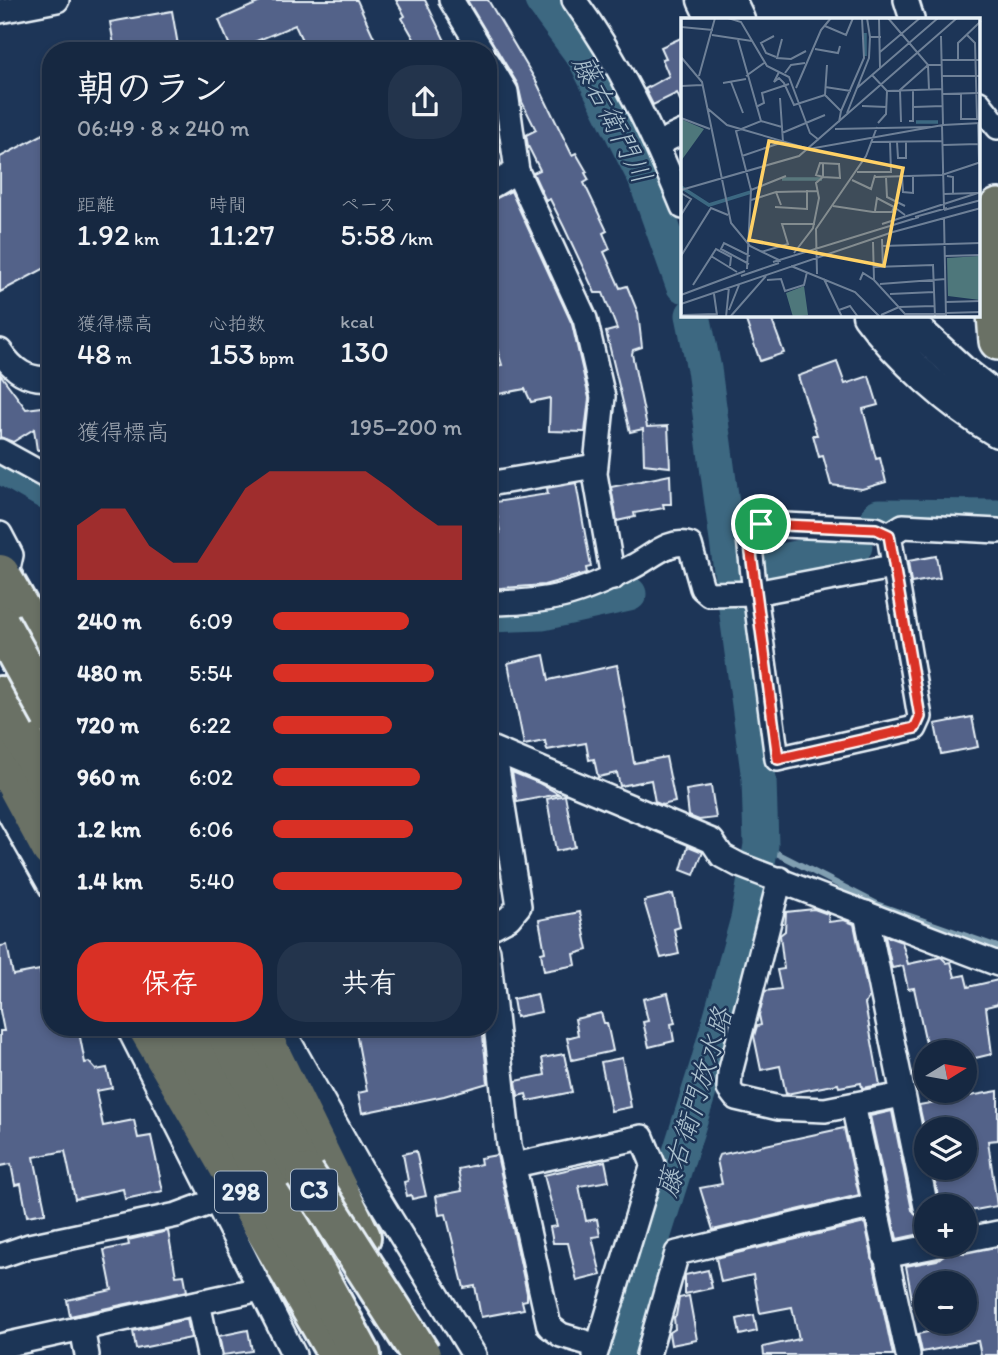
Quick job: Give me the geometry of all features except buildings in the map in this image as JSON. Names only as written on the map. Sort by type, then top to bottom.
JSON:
[{"type":"highway","points":[[2,578],[42,647]]},
{"type":"highway","points":[[0,624],[42,700]]},
{"type":"highway","points":[[0,696],[42,773]]},
{"type":"highway","points":[[0,755],[42,832]]},
{"type":"highway","name":"298","points":[[152,1036],[339,1355]]},
{"type":"highway","name":"C3","points":[[188,1036],[288,1181]]},
{"type":"highway","name":"C3","points":[[227,1036],[361,1355]]},
{"type":"highway","points":[[262,1036],[414,1354]]},
{"type":"highway","points":[[288,1181],[339,1355]]},
{"type":"highway","points":[[288,1181],[414,1354]]},
{"type":"main road","points":[[998,208],[993,274],[998,341]]},
{"type":"street","points":[[0,11],[57,0]]},
{"type":"street","points":[[451,0],[477,42]]},
{"type":"street","points":[[574,0],[619,69],[657,144],[681,202]]},
{"type":"street","points":[[703,0],[712,18]]},
{"type":"street","points":[[730,0],[739,18]]},
{"type":"street","points":[[906,0],[912,18]]},
{"type":"street","points":[[497,77],[506,92],[517,171],[585,318],[603,397],[595,466],[613,578]]},
{"type":"street","points":[[981,106],[998,127]]},
{"type":"street","points":[[657,144],[681,133]]},
{"type":"street","points":[[497,183],[517,171]]},
{"type":"street","points":[[869,317],[887,341],[978,420],[998,432]]},
{"type":"street","points":[[903,317],[961,370],[998,399]]},
{"type":"street","points":[[0,351],[11,368],[35,380],[42,379]]},
{"type":"street","points":[[0,451],[42,474]]},
{"type":"street","points":[[497,482],[595,466]]},
{"type":"street","points":[[761,524],[876,529],[889,535],[892,567],[920,717],[915,728],[778,759],[752,593],[749,538],[752,529],[761,524]]},
{"type":"street","points":[[889,535],[903,526],[998,531]]},
{"type":"street","points":[[0,534],[11,555],[2,578]]},
{"type":"street","points":[[497,603],[542,601],[574,594],[613,578],[669,545],[680,542],[690,545],[702,588],[709,594],[752,593],[892,567]]},
{"type":"street","points":[[0,671],[42,663]]},
{"type":"street","points":[[497,751],[712,841],[722,856],[998,964]]},
{"type":"street","points":[[497,783],[519,906],[509,918],[497,924]]},
{"type":"street","points":[[0,797],[42,871]]},
{"type":"street","points":[[780,879],[730,1073],[729,1089],[736,1098],[779,1108],[825,1110],[902,1095]]},
{"type":"street","points":[[866,913],[923,1194]]},
{"type":"street","points":[[497,1034],[509,1145],[549,1326],[561,1335],[596,1350],[653,1164],[642,1137],[524,1163]]},
{"type":"street","points":[[132,1036],[294,1355]]},
{"type":"street","points":[[286,1036],[364,1175],[474,1355]]},
{"type":"street","points":[[853,1105],[908,1355]]},
{"type":"street","points":[[0,1256],[29,1246],[177,1215],[215,1201]]},
{"type":"street","points":[[648,1355],[677,1252],[874,1206]]},
{"type":"street","points":[[977,1237],[998,1233]]},
{"type":"street","points":[[885,1256],[914,1250]]},
{"type":"street","points":[[0,1346],[260,1289]]},
{"type":"street","points":[[198,1303],[209,1355]]},
{"type":"street","points":[[82,1328],[87,1355]]},
{"type":"waterway","name":"藤右衛門川","points":[[542,0],[585,58],[645,178],[681,279]]},
{"type":"waterway","name":"藤右衛門放水路","points":[[616,1355],[708,1063],[748,919],[761,845],[759,779],[704,369],[693,317]]},
{"type":"waterway","points":[[6,469],[42,490]]},
{"type":"waterway","points":[[879,516],[998,517]]},
{"type":"waterway","points":[[778,562],[855,546]]},
{"type":"waterway","points":[[497,615],[543,613],[629,594]]},
{"type":"waterway","points":[[761,845],[879,905],[998,947]]},
{"type":"route","points":[[761,524],[876,529],[889,535],[892,567],[920,717],[915,728],[778,759],[749,538],[752,529],[761,524]]}]
